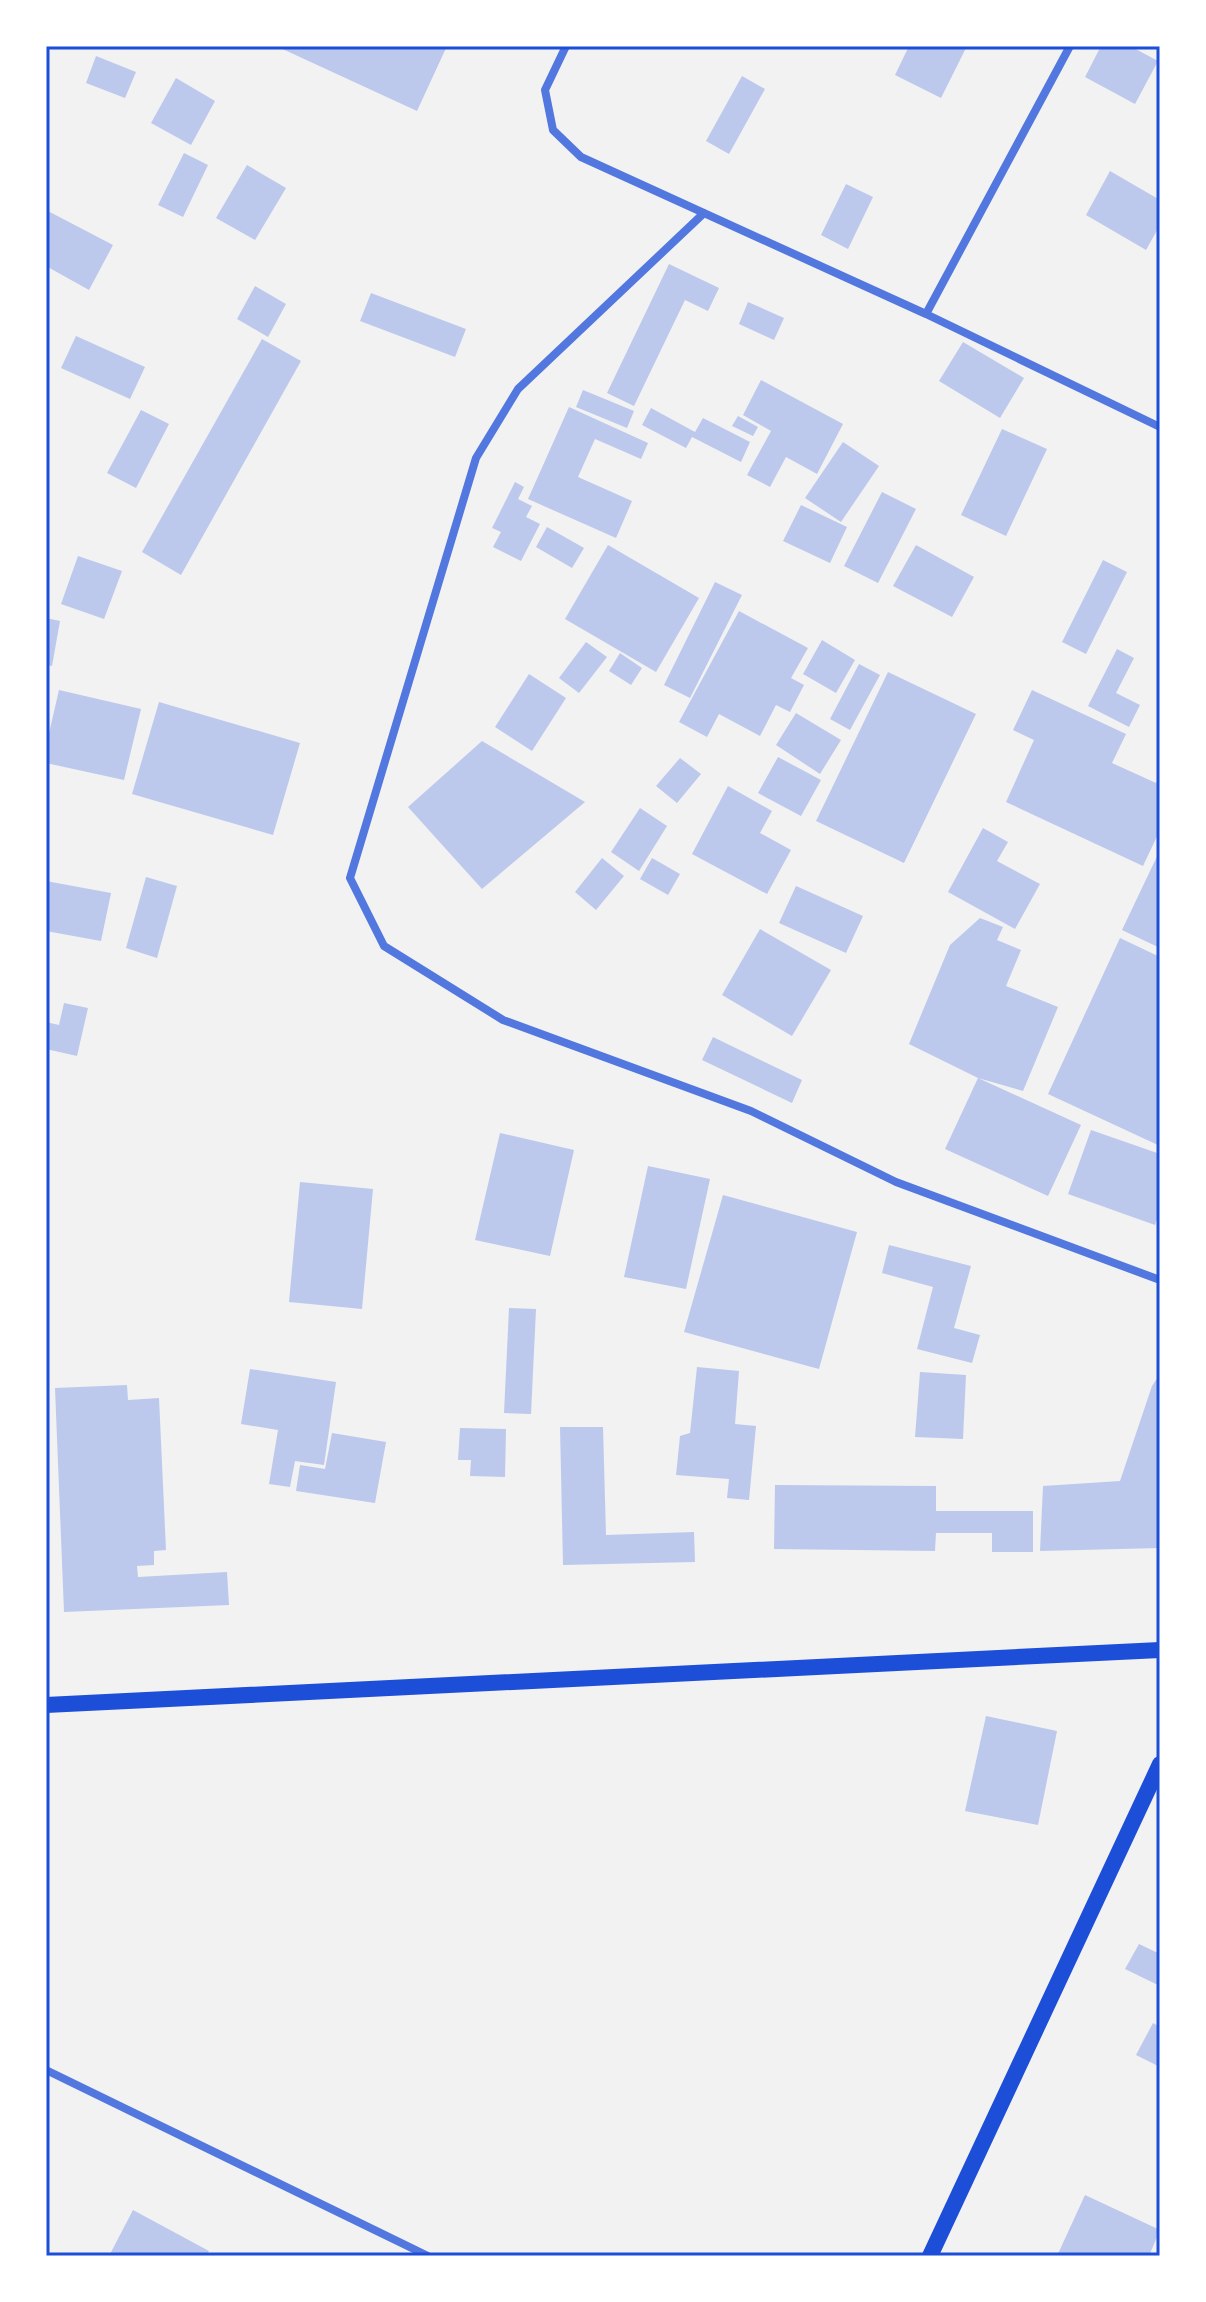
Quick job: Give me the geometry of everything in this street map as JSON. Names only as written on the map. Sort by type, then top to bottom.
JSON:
[{"type":"main road","points":[[46,1705],[1160,1650]]},
{"type":"main road","points":[[930,2256],[1160,1764]]},
{"type":"street","points":[[566,46],[545,90],[553,130],[581,157],[926,314],[1160,427]]},
{"type":"street","points":[[926,314],[1070,46]]},
{"type":"street","points":[[704,213],[518,389],[476,458],[350,878],[384,946],[503,1020],[751,1111],[896,1182],[1160,1280]]},
{"type":"street","points":[[46,2070],[428,2256]]},
{"type":"building","points":[[276,46],[447,46],[417,111]]},
{"type":"building","points":[[909,46],[967,46],[941,98],[895,75]]},
{"type":"building","points":[[1101,46],[1130,46],[1158,61],[1135,104],[1085,77]]},
{"type":"building","points":[[96,56],[136,72],[125,98],[86,83]]},
{"type":"building","points":[[742,76],[765,89],[729,154],[706,141]]},
{"type":"building","points":[[176,78],[215,101],[191,145],[151,123]]},
{"type":"building","points":[[184,153],[208,165],[183,217],[158,205]]},
{"type":"building","points":[[247,165],[286,188],[255,240],[216,218]]},
{"type":"building","points":[[1110,171],[1160,200],[1160,225],[1146,250],[1086,215]]},
{"type":"building","points":[[846,184],[873,197],[848,249],[821,235]]},
{"type":"building","points":[[46,210],[113,245],[89,290],[46,266]]},
{"type":"building","points":[[669,264],[719,288],[708,311],[685,300],[634,406],[607,393]]},
{"type":"building","points":[[255,286],[286,304],[268,337],[237,319]]},
{"type":"building","points":[[371,293],[466,329],[455,357],[360,321]]},
{"type":"building","points":[[748,302],[784,318],[774,340],[739,324]]},
{"type":"building","points":[[76,336],[145,367],[130,399],[61,368]]},
{"type":"building","points":[[262,339],[301,361],[181,575],[142,552]]},
{"type":"building","points":[[963,342],[1024,378],[1000,418],[939,381]]},
{"type":"building","points":[[761,380],[843,424],[817,474],[786,457],[770,487],[747,475],[771,431],[743,415]]},
{"type":"building","points":[[583,390],[634,411],[627,428],[576,407]]},
{"type":"building","points":[[569,407],[648,443],[641,459],[595,439],[578,477],[632,501],[616,538],[528,499]]},
{"type":"building","points":[[651,408],[695,432],[703,418],[750,442],[741,462],[692,437],[686,448],[642,425]]},
{"type":"building","points":[[141,410],[169,424],[136,488],[107,473]]},
{"type":"building","points":[[738,416],[758,427],[753,436],[732,426]]},
{"type":"building","points":[[1002,429],[1047,449],[1006,536],[961,515]]},
{"type":"building","points":[[843,442],[879,466],[841,522],[805,498]]},
{"type":"building","points":[[515,482],[524,487],[518,499],[532,506],[526,517],[540,524],[521,561],[493,547],[501,532],[492,528]]},
{"type":"building","points":[[882,492],[916,509],[878,583],[844,566]]},
{"type":"building","points":[[801,505],[847,527],[830,563],[783,541]]},
{"type":"building","points":[[547,527],[584,548],[572,568],[536,547]]},
{"type":"building","points":[[608,545],[699,598],[656,672],[565,619]]},
{"type":"building","points":[[916,545],[974,577],[952,617],[893,586]]},
{"type":"building","points":[[78,556],[122,571],[104,619],[61,604]]},
{"type":"building","points":[[1103,560],[1127,572],[1086,654],[1062,642]]},
{"type":"building","points":[[715,582],[742,595],[690,698],[664,685]]},
{"type":"building","points":[[739,611],[808,648],[791,678],[804,685],[790,712],[776,705],[760,736],[719,714],[707,737],[679,722]]},
{"type":"building","points":[[46,618],[60,621],[52,666],[46,665]]},
{"type":"building","points":[[822,640],[855,660],[836,693],[803,674]]},
{"type":"building","points":[[586,642],[607,657],[579,693],[559,678]]},
{"type":"building","points":[[1117,649],[1134,658],[1116,693],[1140,705],[1129,727],[1088,706]]},
{"type":"building","points":[[620,653],[642,668],[631,685],[609,671]]},
{"type":"building","points":[[859,664],[880,675],[850,730],[830,719]]},
{"type":"building","points":[[888,672],[976,714],[904,863],[816,821]]},
{"type":"building","points":[[529,674],[566,698],[532,751],[495,727]]},
{"type":"building","points":[[59,690],[141,709],[124,780],[46,763],[46,746]]},
{"type":"building","points":[[1032,690],[1126,734],[1112,763],[1156,783],[1160,773],[1160,830],[1143,866],[1006,802],[1034,740],[1013,730]]},
{"type":"building","points":[[159,702],[300,743],[273,835],[132,794]]},
{"type":"building","points":[[796,713],[841,740],[820,774],[776,745]]},
{"type":"building","points":[[482,741],[585,802],[482,889],[408,807]]},
{"type":"building","points":[[778,757],[821,780],[801,816],[758,793]]},
{"type":"building","points":[[680,758],[701,774],[677,803],[656,786]]},
{"type":"building","points":[[728,786],[772,811],[760,833],[791,850],[767,894],[692,854]]},
{"type":"building","points":[[640,808],[667,826],[639,871],[611,852]]},
{"type":"building","points":[[983,828],[1008,842],[997,861],[1040,884],[1015,929],[948,892]]},
{"type":"building","points":[[1160,850],[1160,948],[1122,930]]},
{"type":"building","points":[[602,858],[624,876],[596,910],[575,892]]},
{"type":"building","points":[[652,858],[680,874],[668,895],[640,879]]},
{"type":"building","points":[[146,877],[177,886],[157,958],[126,948]]},
{"type":"building","points":[[46,881],[111,893],[101,941],[46,931]]},
{"type":"building","points":[[796,886],[863,916],[846,953],[779,923]]},
{"type":"building","points":[[980,918],[1003,927],[997,940],[1021,950],[1006,986],[1058,1007],[1023,1091],[978,1078],[909,1044],[950,945]]},
{"type":"building","points":[[760,929],[831,970],[792,1036],[722,995]]},
{"type":"building","points":[[1120,938],[1160,957],[1160,1146],[1048,1094]]},
{"type":"building","points":[[64,1003],[88,1008],[77,1056],[46,1049],[46,1022],[59,1025]]},
{"type":"building","points":[[713,1037],[802,1080],[792,1103],[702,1060]]},
{"type":"building","points":[[978,1078],[1081,1125],[1048,1196],[945,1149]]},
{"type":"building","points":[[1091,1130],[1160,1154],[1160,1210],[1155,1225],[1068,1194]]},
{"type":"building","points":[[500,1133],[574,1150],[550,1256],[475,1240]]},
{"type":"building","points":[[648,1166],[710,1179],[686,1289],[624,1277]]},
{"type":"building","points":[[300,1182],[373,1189],[362,1309],[289,1302]]},
{"type":"building","points":[[723,1195],[857,1232],[819,1369],[684,1332]]},
{"type":"building","points":[[889,1245],[971,1266],[954,1328],[980,1335],[972,1363],[917,1349],[933,1287],[882,1273]]},
{"type":"building","points":[[509,1308],[536,1309],[531,1414],[504,1413]]},
{"type":"building","points":[[697,1367],[739,1371],[735,1424],[756,1426],[749,1500],[727,1498],[729,1479],[676,1475],[680,1436],[690,1433]]},
{"type":"building","points":[[250,1369],[336,1382],[324,1465],[295,1461],[290,1487],[269,1484],[278,1430],[241,1424]]},
{"type":"building","points":[[920,1372],[966,1375],[963,1439],[915,1437]]},
{"type":"building","points":[[1160,1374],[1160,1548],[1040,1551],[1043,1486],[1120,1481],[1152,1386]]},
{"type":"building","points":[[127,1385],[128,1400],[159,1398],[166,1550],[154,1551],[154,1565],[137,1566],[138,1577],[227,1572],[229,1605],[64,1612],[55,1388]]},
{"type":"building","points":[[560,1427],[603,1427],[606,1535],[694,1532],[695,1562],[563,1565]]},
{"type":"building","points":[[460,1428],[506,1429],[505,1477],[470,1476],[471,1460],[458,1460]]},
{"type":"building","points":[[332,1433],[386,1442],[375,1503],[296,1491],[300,1465],[325,1469]]},
{"type":"building","points":[[775,1485],[936,1486],[936,1511],[1033,1511],[1033,1552],[992,1552],[992,1533],[936,1533],[935,1551],[774,1549]]},
{"type":"building","points":[[986,1716],[1057,1731],[1038,1825],[965,1811]]},
{"type":"building","points":[[1139,1944],[1160,1954],[1160,1986],[1125,1969]]},
{"type":"building","points":[[1153,2023],[1160,2027],[1160,2067],[1136,2055]]},
{"type":"building","points":[[1085,2195],[1160,2230],[1149,2256],[1057,2256]]},
{"type":"building","points":[[133,2210],[209,2251],[206,2256],[109,2256]]}]
